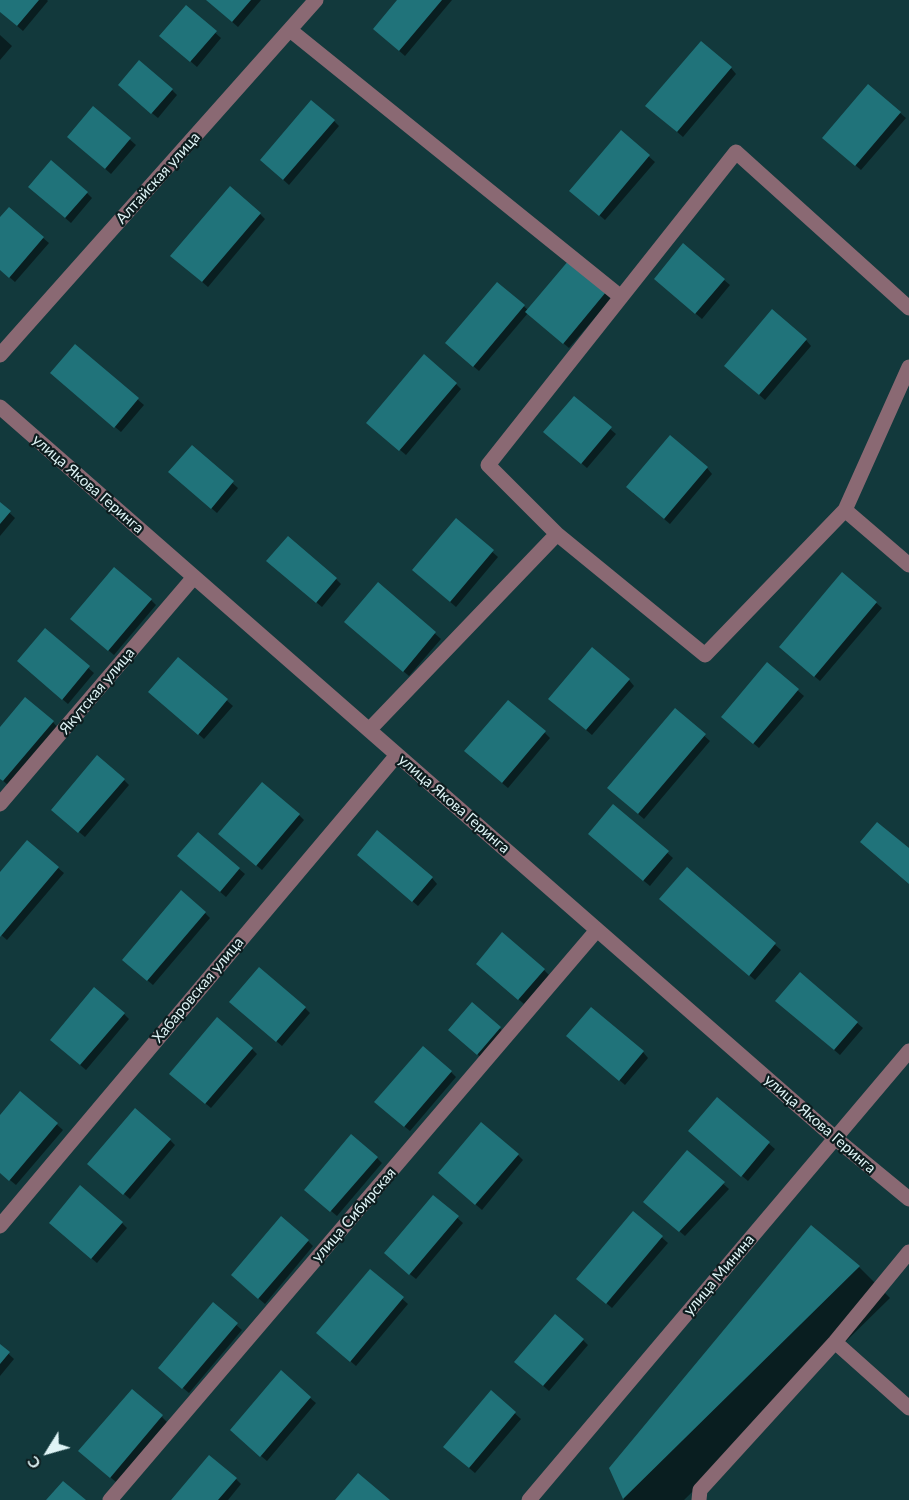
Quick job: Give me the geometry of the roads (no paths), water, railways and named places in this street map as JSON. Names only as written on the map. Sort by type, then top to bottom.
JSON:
[{"type":"street","name":"Алтайская улица","points":[[0,356],[316,0]]},
{"type":"street","points":[[290,30],[621,297]]},
{"type":"street","points":[[909,308],[736,152],[488,465],[557,534],[705,655],[845,510],[909,367]]},
{"type":"street","name":"улица Якова Геринга","points":[[0,407],[835,1138],[909,1199]]},
{"type":"street","points":[[845,510],[909,565]]},
{"type":"street","points":[[369,730],[557,534]]},
{"type":"street","name":"Якутская улица","points":[[0,804],[194,577]]},
{"type":"street","name":"Хабаровская улица","points":[[0,1226],[397,754]]},
{"type":"street","name":"улица Сибирская","points":[[110,1500],[597,930]]},
{"type":"street","name":"улица Минина","points":[[529,1500],[909,1051]]},
{"type":"street","points":[[699,1500],[700,1490],[835,1342],[909,1252]]},
{"type":"street","points":[[835,1342],[909,1408]]}]
